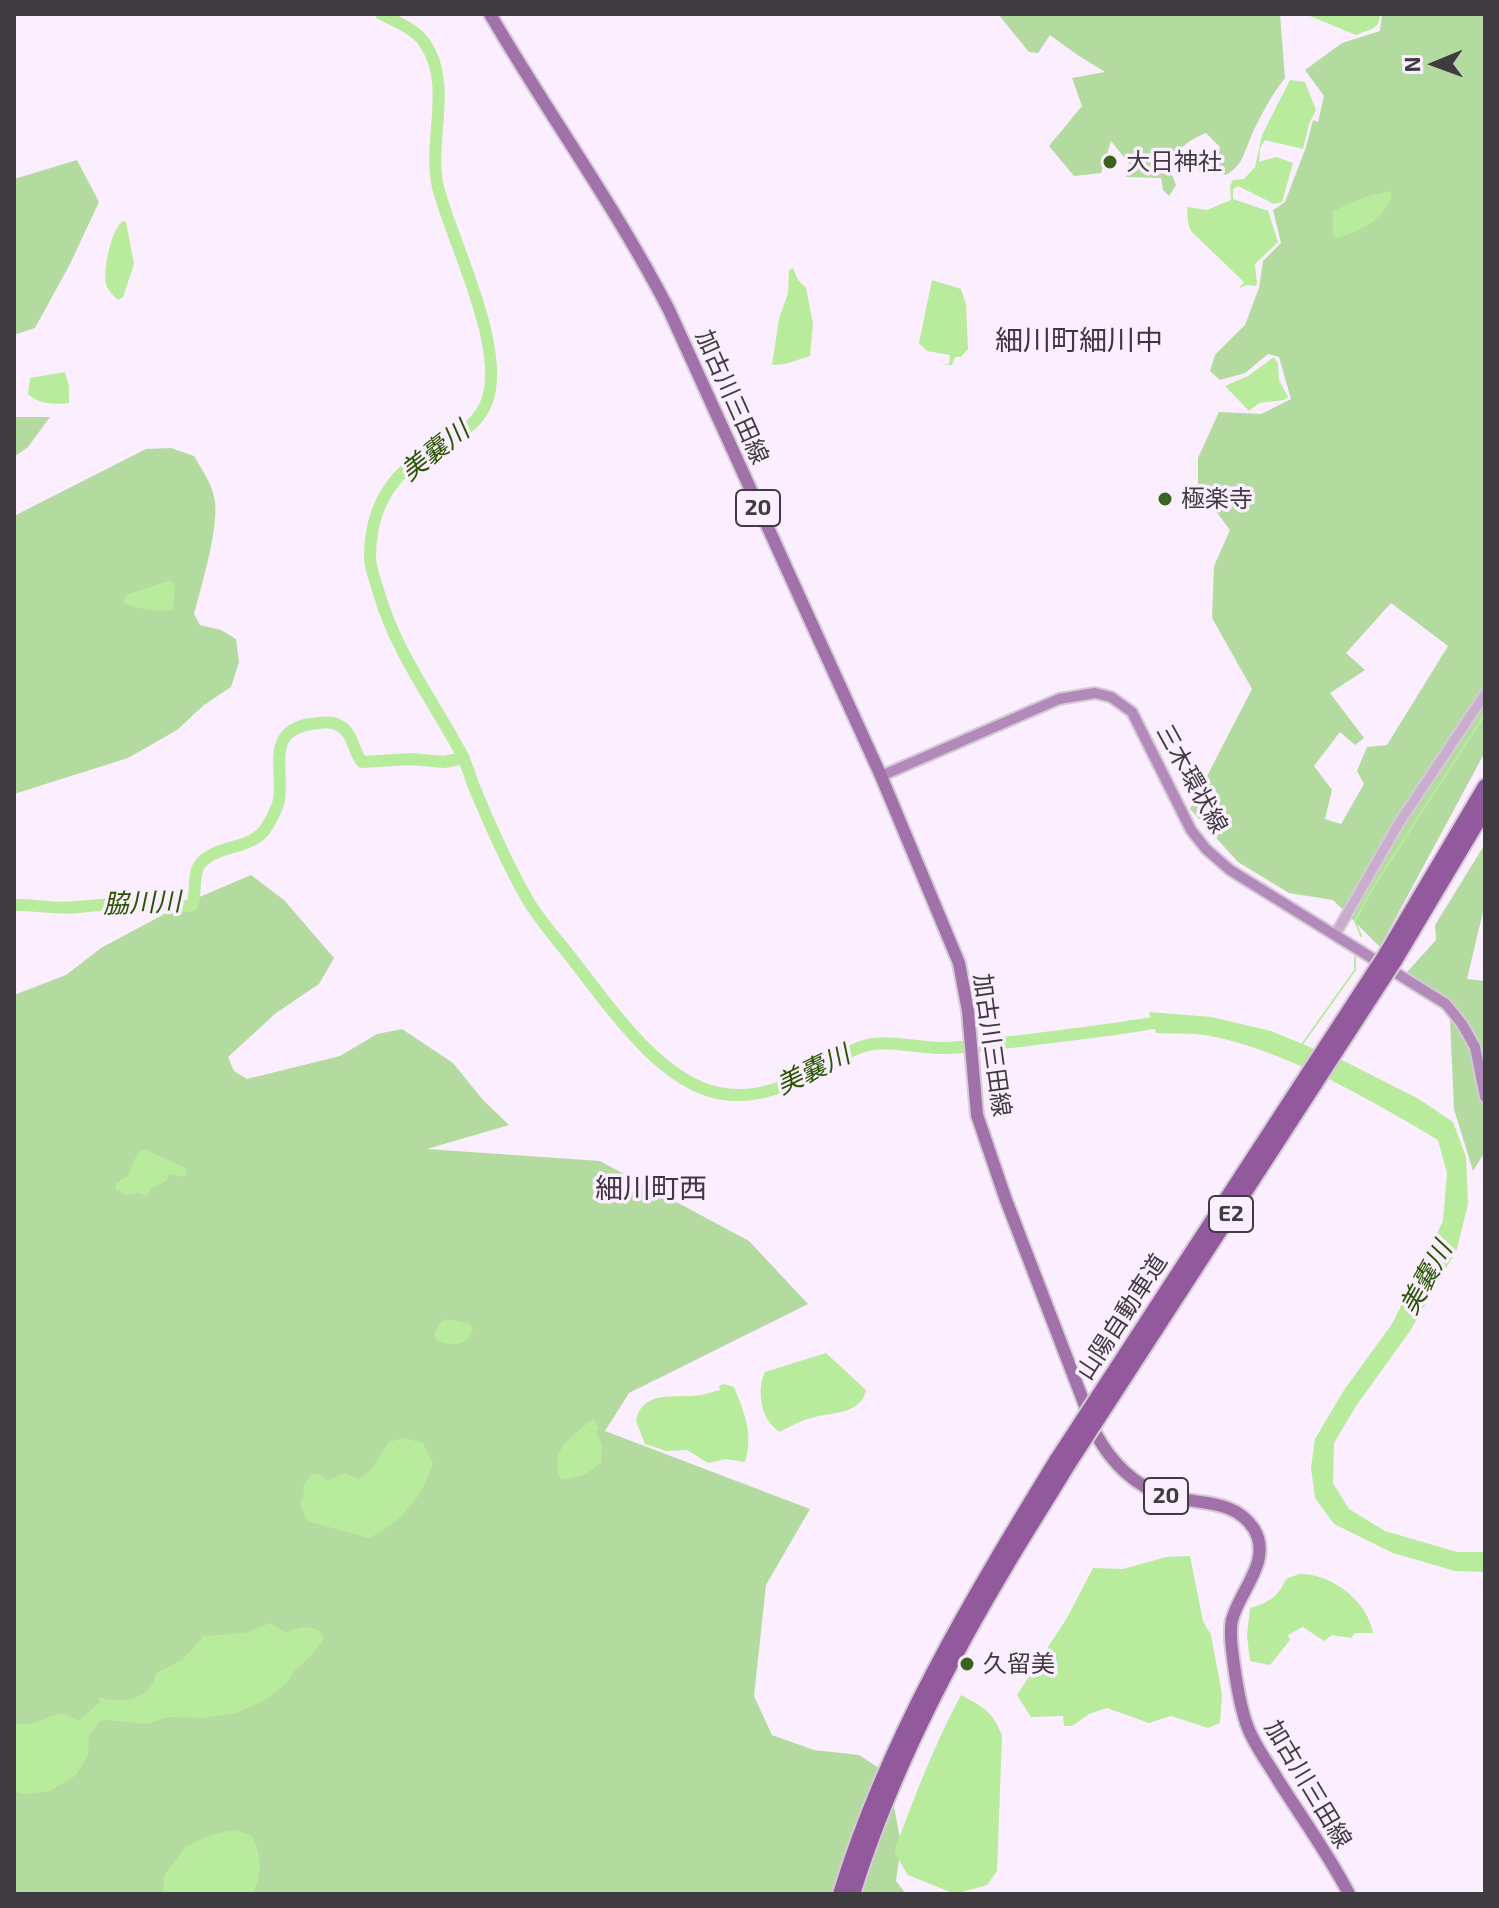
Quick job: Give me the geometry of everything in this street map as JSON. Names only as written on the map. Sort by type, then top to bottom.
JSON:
[{"type":"highway","name":"山陽自動車道","points":[[1390,958],[1485,786]]},
{"type":"highway","name":"山陽自動車道","points":[[840,1894],[870,1805],[908,1718],[988,1573],[1485,810]]},
{"type":"highway","name":"山陽自動車道","points":[[853,1894],[882,1809],[922,1721],[1062,1463]]},
{"type":"main road","name":"加古川三田線","points":[[490,14],[579,155],[663,298],[881,776],[959,963],[977,1115],[1082,1402],[1107,1454],[1134,1480],[1165,1496],[1222,1505],[1237,1511],[1256,1533],[1259,1552],[1255,1571],[1232,1618],[1231,1629],[1247,1724],[1265,1759],[1349,1894]]},
{"type":"main road","name":"三木環状線","points":[[881,776],[1059,699],[1095,693],[1111,697],[1132,712],[1191,830],[1206,849],[1230,870],[1446,1004],[1475,1047],[1485,1097]]},
{"type":"street","points":[[1335,935],[1399,823],[1485,694]]},
{"type":"shaded area","points":[[998,14],[1280,14],[1285,78],[1261,116],[1241,160],[1226,175],[1198,170],[1205,164],[1217,165],[1220,147],[1206,133],[1187,143],[1176,156],[1170,170],[1176,185],[1169,196],[1163,190],[1161,178],[1126,177],[1131,166],[1111,141],[1101,173],[1074,176],[1049,146],[1082,106],[1072,78],[1105,72],[1050,35],[1038,53],[1029,52]]},
{"type":"shaded area","points":[[1382,14],[1485,14],[1485,752],[1380,947],[1333,900],[1289,893],[1238,862],[1190,809],[1252,689],[1212,618],[1214,566],[1230,530],[1198,487],[1198,458],[1219,412],[1261,414],[1291,399],[1279,357],[1268,354],[1245,373],[1220,380],[1210,371],[1215,355],[1245,325],[1259,288],[1263,261],[1281,243],[1273,210],[1285,202],[1313,120],[1318,122],[1324,96],[1305,70],[1342,43],[1380,31]],"holes":[[[1391,603],[1448,646],[1387,745],[1367,747],[1357,771],[1364,784],[1341,824],[1325,819],[1332,790],[1314,766],[1340,732],[1355,745],[1364,738],[1330,693],[1365,670],[1346,653]]]},
{"type":"shaded area","points":[[77,160],[99,202],[35,328],[14,335],[14,179]]},
{"type":"shaded area","points":[[14,417],[50,417],[28,447],[14,457]]},
{"type":"shaded area","points":[[171,448],[194,456],[214,496],[212,542],[194,614],[200,625],[221,630],[236,639],[239,662],[231,687],[204,705],[177,730],[128,758],[14,794],[14,516],[146,449]]},
{"type":"shaded area","points":[[1485,844],[1485,903],[1467,979],[1485,981],[1485,1152],[1473,1171],[1454,1109],[1449,999],[1407,972],[1436,940],[1435,925]]},
{"type":"shaded area","points":[[251,875],[284,900],[334,958],[319,984],[276,1013],[228,1057],[234,1071],[247,1079],[340,1056],[377,1034],[402,1029],[453,1063],[483,1100],[509,1125],[427,1149],[600,1161],[749,1241],[808,1304],[629,1393],[605,1431],[810,1509],[766,1585],[754,1696],[772,1735],[814,1750],[859,1755],[888,1774],[901,1844],[896,1881],[906,1894],[14,1894],[14,995],[66,975],[101,948],[183,904]]},
{"type":"water","points":[[1305,14],[1380,14],[1380,19],[1376,26],[1356,35]]},
{"type":"water","points":[[1290,80],[1305,82],[1316,110],[1303,149],[1265,140],[1260,148],[1259,162],[1276,157],[1293,163],[1282,202],[1274,204],[1238,186],[1233,189],[1233,199],[1268,211],[1278,242],[1255,264],[1257,284],[1239,288],[1244,282],[1191,231],[1187,207],[1207,210],[1231,200],[1230,186],[1233,180],[1244,179],[1255,167],[1262,135]]},
{"type":"water","points":[[1389,191],[1392,194],[1385,210],[1371,223],[1345,236],[1333,236],[1333,211],[1365,197]]},
{"type":"water","points":[[123,221],[126,222],[134,264],[123,297],[118,300],[111,293],[105,278],[109,250],[115,232]]},
{"type":"water","points":[[793,268],[806,288],[813,324],[810,356],[772,365],[779,319],[788,293],[789,270]]},
{"type":"water","points":[[932,280],[961,289],[966,305],[968,349],[961,357],[955,357],[952,365],[942,365],[949,364],[950,355],[927,351],[919,343]]},
{"type":"water","points":[[1274,357],[1278,364],[1279,380],[1288,397],[1259,403],[1249,411],[1225,386],[1248,376]]},
{"type":"water","points":[[65,372],[69,403],[47,403],[28,394],[30,378]]},
{"type":"water","points":[[171,580],[175,586],[173,610],[147,609],[123,602],[126,595]]},
{"type":"water","points":[[1149,1012],[1211,1017],[1271,1031],[1346,1062],[1419,1099],[1453,1122],[1466,1157],[1468,1204],[1457,1249],[1410,1331],[1356,1406],[1334,1443],[1333,1483],[1349,1509],[1385,1531],[1457,1552],[1485,1552],[1485,1572],[1455,1571],[1393,1553],[1334,1524],[1315,1498],[1311,1468],[1315,1439],[1344,1390],[1392,1324],[1443,1221],[1447,1173],[1438,1140],[1356,1093],[1265,1051],[1206,1035],[1156,1033]]},
{"type":"water","points":[[144,1149],[186,1168],[186,1175],[182,1177],[169,1173],[167,1180],[151,1189],[147,1196],[139,1193],[126,1195],[116,1189],[116,1183],[128,1176],[137,1154]]},
{"type":"water","points":[[446,1319],[470,1324],[473,1330],[467,1340],[458,1344],[437,1341],[434,1334]]},
{"type":"water","points":[[826,1353],[866,1390],[863,1398],[852,1408],[807,1419],[780,1432],[768,1421],[762,1405],[761,1388],[765,1372]]},
{"type":"water","points":[[719,1386],[734,1387],[744,1414],[748,1433],[745,1462],[726,1459],[708,1463],[687,1450],[666,1451],[645,1444],[636,1421],[646,1404],[662,1397],[703,1395],[720,1390]]},
{"type":"water","points":[[593,1419],[599,1427],[596,1432],[602,1445],[601,1463],[585,1475],[561,1480],[558,1469],[560,1451]]},
{"type":"water","points":[[404,1438],[423,1443],[433,1463],[417,1498],[390,1526],[368,1538],[305,1518],[300,1501],[304,1495],[303,1486],[312,1474],[320,1474],[327,1481],[345,1473],[358,1479],[370,1471],[389,1442]]},
{"type":"water","points":[[1190,1556],[1203,1621],[1211,1635],[1222,1694],[1220,1723],[1208,1728],[1171,1716],[1149,1723],[1107,1708],[1089,1714],[1072,1726],[1064,1726],[1063,1716],[1031,1717],[1017,1695],[1067,1618],[1093,1568],[1123,1569],[1166,1557]]},
{"type":"water","points":[[1299,1574],[1323,1578],[1346,1591],[1364,1610],[1373,1633],[1355,1633],[1351,1638],[1332,1635],[1324,1641],[1303,1627],[1288,1635],[1290,1640],[1270,1665],[1250,1661],[1247,1635],[1250,1608],[1272,1598],[1286,1579]]},
{"type":"water","points":[[270,1623],[286,1633],[312,1628],[324,1638],[287,1683],[262,1702],[235,1713],[204,1718],[168,1717],[147,1724],[100,1722],[89,1735],[88,1756],[75,1776],[50,1791],[24,1794],[14,1791],[14,1724],[32,1724],[56,1714],[78,1721],[100,1702],[98,1697],[125,1700],[142,1695],[156,1673],[182,1660],[204,1636],[246,1633]]},
{"type":"water","points":[[961,1695],[986,1711],[1002,1736],[997,1871],[987,1885],[955,1894],[908,1875],[894,1852],[933,1752]]},
{"type":"water","points":[[236,1830],[252,1836],[258,1850],[259,1872],[253,1894],[163,1894],[164,1876],[186,1846],[217,1833]]},
{"type":"waterway","name":"美嚢川","points":[[381,14],[415,33],[433,58],[439,94],[435,151],[438,187],[485,328],[491,384],[485,406],[472,424],[406,468],[388,490],[373,528],[371,565],[394,634],[461,753],[513,872],[548,929],[619,1019],[655,1058],[696,1086],[718,1093],[749,1095],[778,1088],[856,1049],[873,1044],[962,1047],[1168,1023]]},
{"type":"waterway","points":[[1361,936],[1355,921],[1372,889],[1485,714]]},
{"type":"waterway","name":"脇川川","points":[[14,905],[62,908],[192,905],[196,872],[201,863],[216,853],[252,840],[270,822],[279,800],[282,743],[296,728],[329,722],[337,724],[345,729],[362,762],[411,759],[444,762],[464,758]]},
{"type":"waterway","points":[[1303,1043],[1355,970],[1355,957]]},
{"type":"place","name":"大日神社","points":[[1110,162]]},
{"type":"place","name":"極楽寺","points":[[1165,499]]},
{"type":"place","name":"久留美","points":[[967,1664]]},
{"type":"district","name":"細川町細川中","points":[[1079,341]]},
{"type":"district","name":"細川町西","points":[[651,1189]]}]
